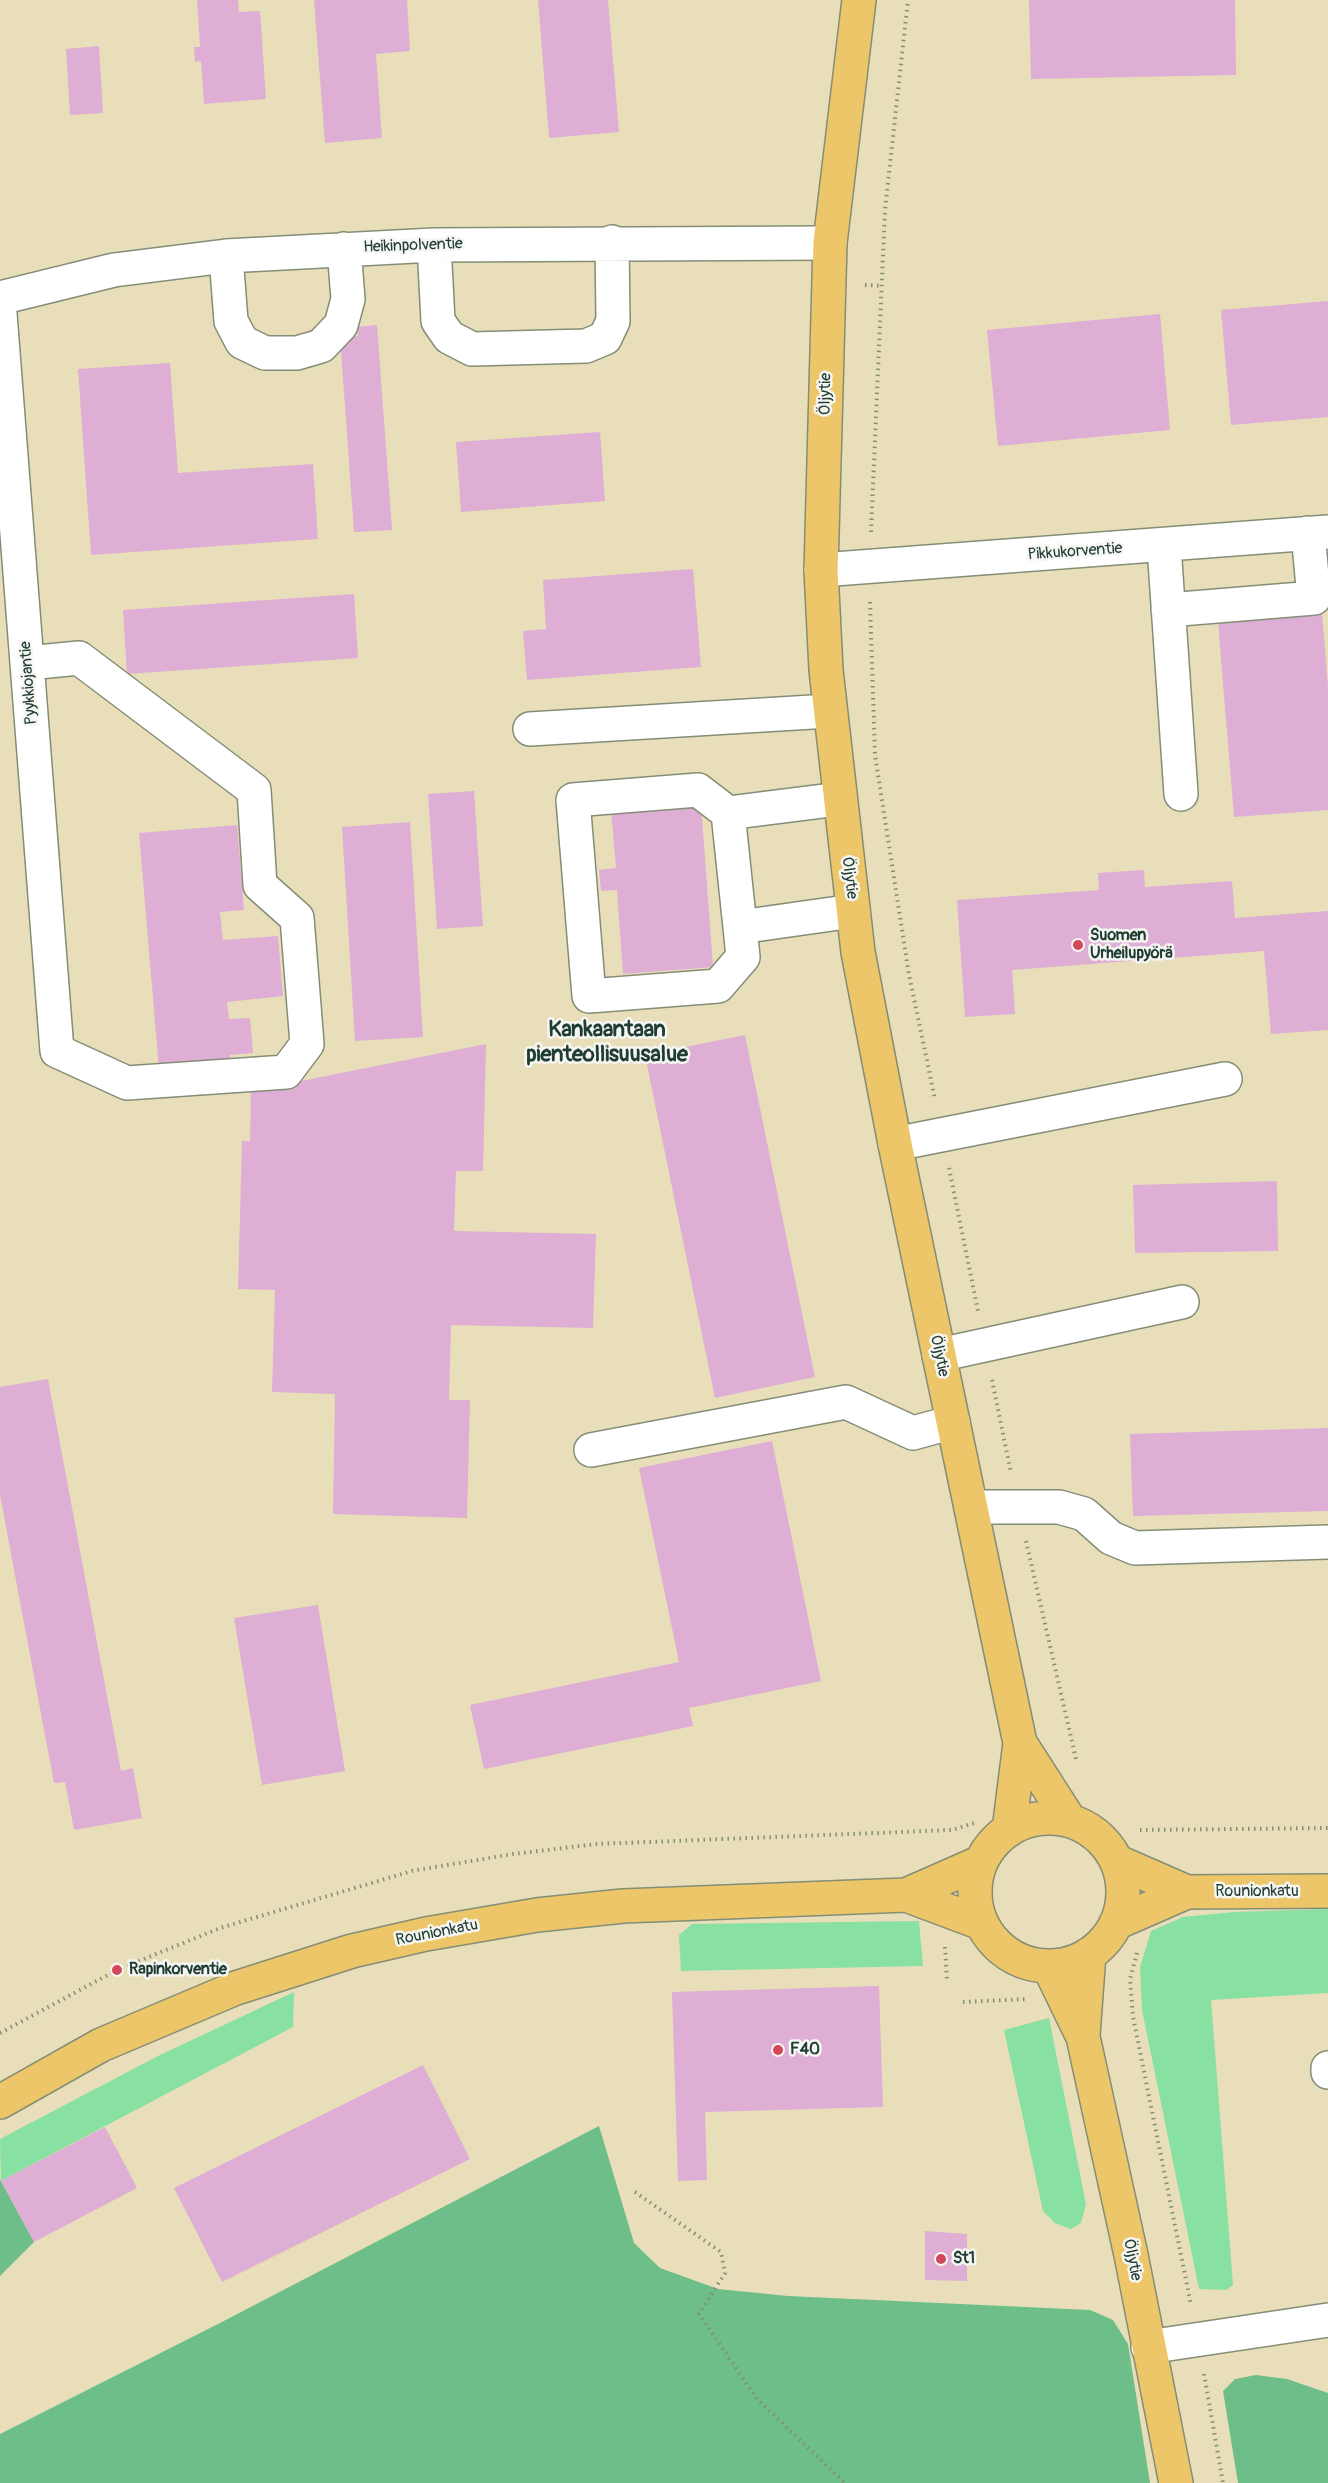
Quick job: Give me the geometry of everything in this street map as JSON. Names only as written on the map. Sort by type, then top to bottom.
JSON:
[{"type":"main road","name":"Öljytie","points":[[859,0],[830,243],[821,570],[830,711],[839,798],[858,952],[895,1144],[1020,1743],[1070,1821]]},
{"type":"main road","name":"Öljytie","points":[[1008,1830],[1020,1743]]},
{"type":"main road","points":[[1049,1818],[1070,1821],[1089,1830],[1105,1844],[1116,1861],[1122,1881],[1122,1903],[1116,1923],[1105,1940],[1089,1954],[1070,1963],[1049,1967],[1028,1963],[1008,1954],[993,1941],[981,1923],[975,1903],[975,1881],[981,1862],[993,1844],[1008,1830],[1028,1821],[1049,1818]]},
{"type":"main road","name":"Rounionkatu","points":[[1116,1861],[1187,1892],[1328,1891]]},
{"type":"main road","name":"Rounionkatu","points":[[906,1896],[981,1862]]},
{"type":"main road","name":"Rounionkatu","points":[[1116,1923],[1187,1892]]},
{"type":"main road","name":"Rounionkatu","points":[[0,2102],[101,2045],[236,1988],[352,1951],[426,1934],[537,1915],[623,1906],[906,1896],[981,1923]]},
{"type":"main road","name":"Öljytie","points":[[1083,2037],[1089,1954]]},
{"type":"main road","name":"Öljytie","points":[[1049,1967],[1083,2037],[1131,2255],[1176,2483]]},
{"type":"street","name":"Heikinpolventie","points":[[0,298],[114,270],[226,256],[434,245],[612,242],[830,243]]},
{"type":"street","points":[[434,245],[438,321],[449,337],[472,349],[586,346],[605,338],[613,321],[612,242]]},
{"type":"street","points":[[226,256],[231,321],[242,342],[265,353],[297,353],[321,346],[341,325],[348,299],[344,249]]},
{"type":"street","name":"Pyykkiojantie","points":[[0,314],[57,1052],[127,1083],[286,1072],[307,1044],[297,918],[260,885],[254,790],[79,658],[28,663]]},
{"type":"street","name":"Pikkukorventie","points":[[821,570],[1318,533]]},
{"type":"street","points":[[1168,610],[1314,598],[1318,533]]},
{"type":"street","points":[[1164,546],[1181,794]]},
{"type":"street","points":[[530,729],[830,711]]},
{"type":"street","points":[[728,813],[743,957],[718,986],[589,996],[573,800],[698,790],[728,813],[839,798]]},
{"type":"street","points":[[740,927],[853,911]]},
{"type":"street","points":[[895,1144],[1225,1079]]},
{"type":"street","points":[[939,1355],[1182,1302]]},
{"type":"street","points":[[591,1450],[846,1402],[913,1432],[953,1422]]},
{"type":"street","points":[[972,1508],[1059,1507],[1083,1514],[1111,1538],[1135,1548],[1328,1542]]},
{"type":"street","points":[[1148,2347],[1328,2320]]},
{"type":"path","points":[[908,0],[885,210],[869,566],[875,755],[909,975],[1018,1507],[1078,1771]]},
{"type":"path","points":[[0,2033],[117,1970],[220,1928],[412,1871],[513,1854],[597,1844],[952,1830],[976,1822],[1012,1790]]},
{"type":"path","points":[[1148,1876],[1133,1830],[1328,1828]]},
{"type":"path","points":[[1150,1908],[1130,1979],[1133,2017],[1197,2339],[1222,2483]]},
{"type":"path","points":[[946,1965],[947,1980]]},
{"type":"path","points":[[963,2002],[992,2001]]},
{"type":"path","points":[[634,2192],[722,2252],[725,2273],[699,2314],[757,2400],[845,2483]]},
{"type":"green space","points":[[1328,1909],[1328,1993],[1211,2000],[1233,2285],[1226,2290],[1199,2289],[1142,2010],[1140,1967],[1151,1931],[1183,1917],[1234,1912]]},
{"type":"green space","points":[[919,1921],[923,1966],[681,1971],[679,1935],[692,1924]]},
{"type":"green space","points":[[294,1992],[293,2027],[1,2181],[0,2139],[158,2056]]},
{"type":"green space","points":[[1049,2018],[1086,2204],[1081,2223],[1071,2229],[1055,2223],[1043,2211],[1004,2030]]},
{"type":"green space","points":[[599,2126],[634,2243],[660,2268],[718,2289],[788,2296],[1090,2310],[1113,2320],[1128,2344],[1150,2483],[0,2483],[0,2434],[218,2324]]},
{"type":"green space","points":[[0,2179],[34,2242],[0,2276]]},
{"type":"green space","points":[[1256,2375],[1287,2379],[1328,2393],[1328,2483],[1238,2483],[1223,2391],[1235,2379]]},
{"type":"building","points":[[197,0],[238,0],[239,12],[260,11],[266,99],[204,104],[201,61],[195,62],[194,47],[200,47]]},
{"type":"building","points":[[314,0],[407,0],[410,51],[376,54],[382,138],[325,143]]},
{"type":"building","points":[[538,0],[608,0],[619,132],[549,138]]},
{"type":"building","points":[[1029,0],[1235,0],[1236,75],[1031,79]]},
{"type":"building","points":[[99,46],[103,113],[70,115],[66,49]]},
{"type":"building","points":[[1328,301],[1328,417],[1231,425],[1221,310]]},
{"type":"building","points":[[1160,314],[1170,430],[998,446],[987,330]]},
{"type":"building","points":[[377,325],[392,530],[354,532],[340,337],[358,336],[357,327]]},
{"type":"building","points":[[170,363],[178,473],[313,464],[318,539],[91,555],[78,369]]},
{"type":"building","points":[[600,432],[605,501],[461,512],[456,442]]},
{"type":"building","points":[[693,569],[701,667],[527,680],[523,631],[546,629],[543,580]]},
{"type":"building","points":[[354,594],[358,658],[127,674],[123,610]]},
{"type":"building","points":[[1322,613],[1328,686],[1328,810],[1234,817],[1218,622]]},
{"type":"building","points":[[474,791],[483,926],[437,929],[428,794]]},
{"type":"building","points":[[701,804],[713,967],[623,974],[617,890],[601,891],[599,870],[616,868],[611,811]]},
{"type":"building","points":[[410,822],[423,1037],[355,1041],[342,827]]},
{"type":"building","points":[[237,825],[244,910],[220,912],[223,940],[278,936],[283,996],[227,1002],[229,1019],[250,1018],[253,1053],[230,1055],[230,1063],[159,1069],[139,833]]},
{"type":"building","points":[[1144,870],[1145,887],[1232,881],[1235,918],[1328,911],[1328,1030],[1271,1034],[1264,951],[1012,970],[1015,1014],[965,1017],[957,900],[1099,890],[1098,873]]},
{"type":"building","points":[[745,1035],[815,1377],[715,1398],[645,1055]]},
{"type":"building","points":[[486,1044],[483,1171],[456,1171],[454,1231],[596,1234],[593,1328],[451,1325],[449,1400],[470,1400],[467,1518],[333,1514],[335,1394],[272,1392],[275,1290],[238,1289],[242,1141],[250,1141],[251,1091]]},
{"type":"building","points":[[1277,1181],[1278,1251],[1135,1253],[1133,1185]]},
{"type":"building","points":[[48,1379],[121,1771],[133,1768],[142,1818],[74,1830],[65,1782],[54,1783],[0,1495],[0,1387]]},
{"type":"building","points":[[1328,1428],[1328,1511],[1133,1516],[1130,1434]]},
{"type":"building","points":[[772,1441],[821,1681],[689,1708],[693,1726],[484,1769],[470,1705],[679,1662],[639,1468]]},
{"type":"building","points":[[318,1605],[345,1771],[262,1785],[234,1618]]},
{"type":"building","name":"F40","points":[[879,1986],[883,2107],[705,2112],[707,2180],[678,2181],[672,1992]]},
{"type":"building","points":[[423,2065],[470,2159],[222,2282],[174,2188]]},
{"type":"building","points":[[105,2127],[137,2188],[34,2242],[1,2181]]},
{"type":"building","points":[[925,2231],[967,2234],[967,2281],[925,2280]]},
{"type":"place","name":"Suomen Urheilupyörä","points":[[1078,945]]},
{"type":"place","name":"Rapinkorventie","points":[[117,1970]]},
{"type":"place","name":"F40","points":[[778,2050]]},
{"type":"place","name":"St1","points":[[941,2259]]},
{"type":"district","name":"Kankaantaan pienteollisuusalue","points":[[607,1042]]}]
